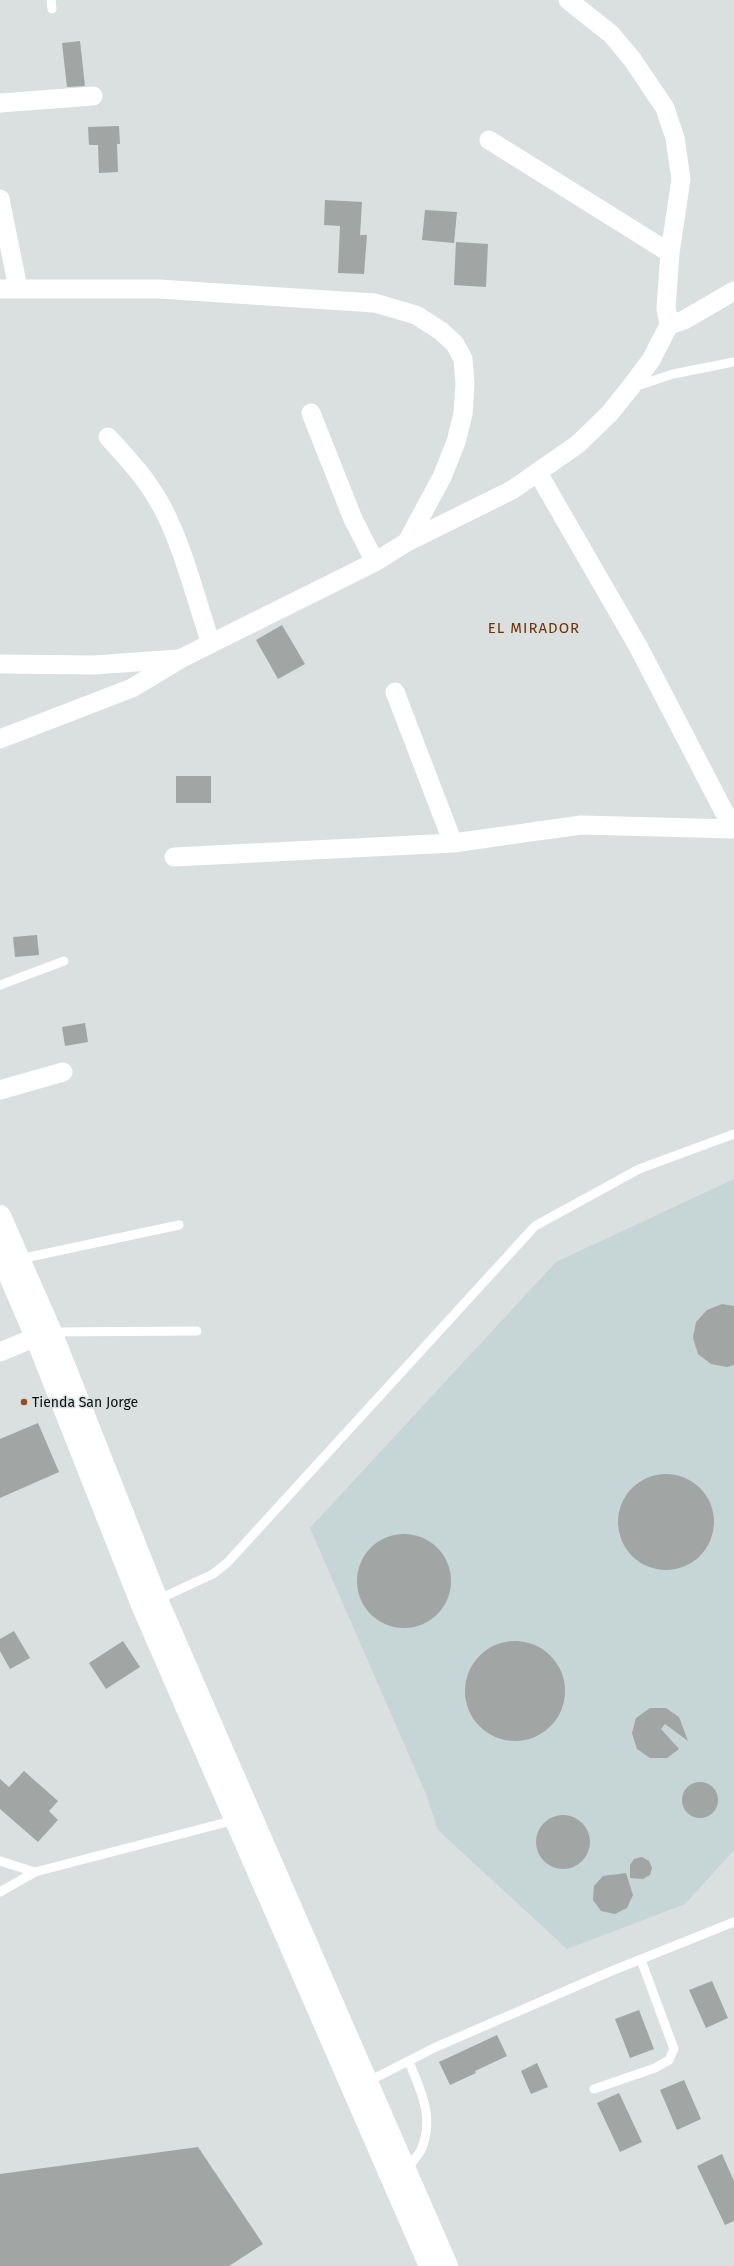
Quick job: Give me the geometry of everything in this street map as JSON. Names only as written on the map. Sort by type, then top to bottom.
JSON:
[{"type":"main road","points":[[0,1216],[10,1256],[43,1334],[447,2266]]},
{"type":"main road","points":[[43,1334],[142,1605],[430,2266]]},
{"type":"street","points":[[0,739],[132,688],[182,658],[375,562],[408,542],[512,490],[578,444],[609,414],[630,388],[651,360],[669,325],[666,308],[670,253],[681,179],[675,138],[665,108],[632,59],[611,34],[568,0]]},
{"type":"street","points":[[0,103],[93,96]]},
{"type":"street","points":[[489,140],[670,253]]},
{"type":"street","points":[[0,199],[9,288],[159,289],[375,303],[416,315],[441,331],[455,344],[463,359],[463,414],[456,442],[442,478],[408,542]]},
{"type":"street","points":[[669,325],[684,320],[734,291]]},
{"type":"street","points":[[311,413],[353,519],[375,562]]},
{"type":"street","points":[[108,437],[146,481],[159,501],[176,539],[211,644]]},
{"type":"street","points":[[174,857],[453,843],[581,825],[733,829],[639,648],[538,473]]},
{"type":"street","points":[[0,664],[94,665],[182,658]]},
{"type":"street","points":[[395,692],[453,843]]},
{"type":"street","points":[[0,1090],[63,1072]]},
{"type":"street","points":[[0,1352],[43,1334]]},
{"type":"lane","points":[[630,388],[673,374],[734,362]]},
{"type":"lane","points":[[0,984],[64,961]]},
{"type":"lane","points":[[157,1600],[189,1587],[213,1574],[227,1563],[535,1226],[639,1169],[734,1134]]},
{"type":"lane","points":[[10,1256],[179,1225]]},
{"type":"lane","points":[[43,1334],[197,1331]]},
{"type":"lane","points":[[0,1892],[35,1872],[235,1820]]},
{"type":"lane","points":[[0,1861],[35,1872]]},
{"type":"lane","points":[[366,2082],[409,2062],[436,2047],[734,1922]]},
{"type":"lane","points":[[594,2089],[655,2068],[669,2060],[674,2050],[641,1960]]},
{"type":"lane","points":[[406,2171],[421,2150],[428,2125],[425,2101],[409,2062]]},
{"type":"shaded area","points":[[734,1179],[734,1850],[685,1904],[567,1949],[438,1830],[426,1794],[310,1528],[556,1262]]},
{"type":"building","points":[[80,41],[85,86],[67,87],[62,43]]},
{"type":"building","points":[[119,126],[120,144],[117,144],[118,172],[99,173],[98,145],[89,145],[88,127]]},
{"type":"building","points":[[325,200],[362,202],[360,235],[367,235],[364,274],[338,273],[340,226],[324,225]]},
{"type":"building","points":[[425,210],[457,212],[454,243],[422,240]]},
{"type":"building","points":[[456,242],[488,244],[486,287],[454,285]]},
{"type":"building","points":[[282,625],[305,664],[278,679],[256,640]]},
{"type":"building","points":[[176,776],[211,776],[211,803],[176,803]]},
{"type":"building","points":[[37,935],[39,955],[15,957],[13,937]]},
{"type":"building","points":[[85,1023],[88,1042],[65,1046],[62,1027]]},
{"type":"building","points":[[722,1304],[734,1306],[734,1365],[727,1367],[711,1364],[698,1354],[693,1338],[696,1322],[707,1310]]},
{"type":"building","points":[[38,1423],[59,1472],[0,1498],[0,1439]]},
{"type":"building","points":[[666,1474],[684,1477],[700,1488],[711,1504],[714,1522],[711,1540],[700,1556],[684,1567],[666,1570],[648,1567],[632,1556],[621,1540],[618,1522],[621,1504],[632,1488],[648,1477]]},
{"type":"building","points":[[404,1534],[422,1538],[437,1548],[447,1563],[451,1581],[447,1599],[437,1614],[422,1624],[404,1628],[386,1624],[371,1614],[361,1599],[357,1581],[361,1563],[371,1548],[386,1538]]},
{"type":"building","points":[[14,1631],[30,1658],[10,1669],[0,1651],[0,1639]]},
{"type":"building","points":[[123,1641],[140,1667],[106,1689],[89,1663]]},
{"type":"building","points":[[515,1641],[534,1645],[551,1655],[561,1672],[565,1691],[561,1710],[551,1727],[534,1737],[515,1741],[496,1737],[479,1727],[469,1710],[465,1691],[469,1672],[479,1655],[496,1645]]},
{"type":"building","points":[[650,1708],[666,1708],[679,1717],[688,1741],[665,1724],[661,1729],[679,1749],[667,1758],[650,1758],[637,1749],[632,1733],[636,1718]]},
{"type":"building","points":[[24,1771],[58,1801],[49,1811],[58,1820],[38,1842],[0,1809],[0,1779],[9,1787]]},
{"type":"building","points":[[704,1782],[713,1787],[717,1793],[717,1807],[713,1813],[704,1818],[696,1818],[687,1813],[683,1807],[682,1796],[687,1787],[693,1783]]},
{"type":"building","points":[[558,1815],[568,1815],[578,1819],[586,1827],[590,1837],[590,1847],[586,1857],[578,1865],[568,1869],[558,1869],[548,1865],[540,1857],[536,1847],[536,1837],[540,1827],[548,1819]]},
{"type":"building","points":[[642,1857],[649,1861],[652,1868],[650,1875],[643,1879],[630,1878],[630,1865],[634,1859]]},
{"type":"building","points":[[626,1873],[633,1895],[627,1908],[615,1914],[601,1911],[593,1900],[594,1886],[603,1876]]},
{"type":"building","points":[[712,1981],[728,2018],[706,2028],[689,1990]]},
{"type":"building","points":[[639,2010],[654,2049],[630,2058],[615,2019]]},
{"type":"building","points":[[497,2035],[507,2056],[450,2085],[439,2062]]},
{"type":"building","points":[[537,2063],[548,2087],[531,2094],[521,2071]]},
{"type":"building","points":[[684,2080],[701,2119],[677,2130],[660,2090]]},
{"type":"building","points":[[619,2093],[642,2142],[620,2152],[597,2103]]},
{"type":"building","points":[[198,2147],[263,2244],[229,2266],[0,2266],[0,2174]]},
{"type":"building","points":[[722,2154],[734,2181],[734,2221],[725,2225],[697,2166]]},
{"type":"place","name":"Tienda San Jorge","points":[[24,1402]]},
{"type":"district","name":"EL MIRADOR","points":[[534,628]]}]
